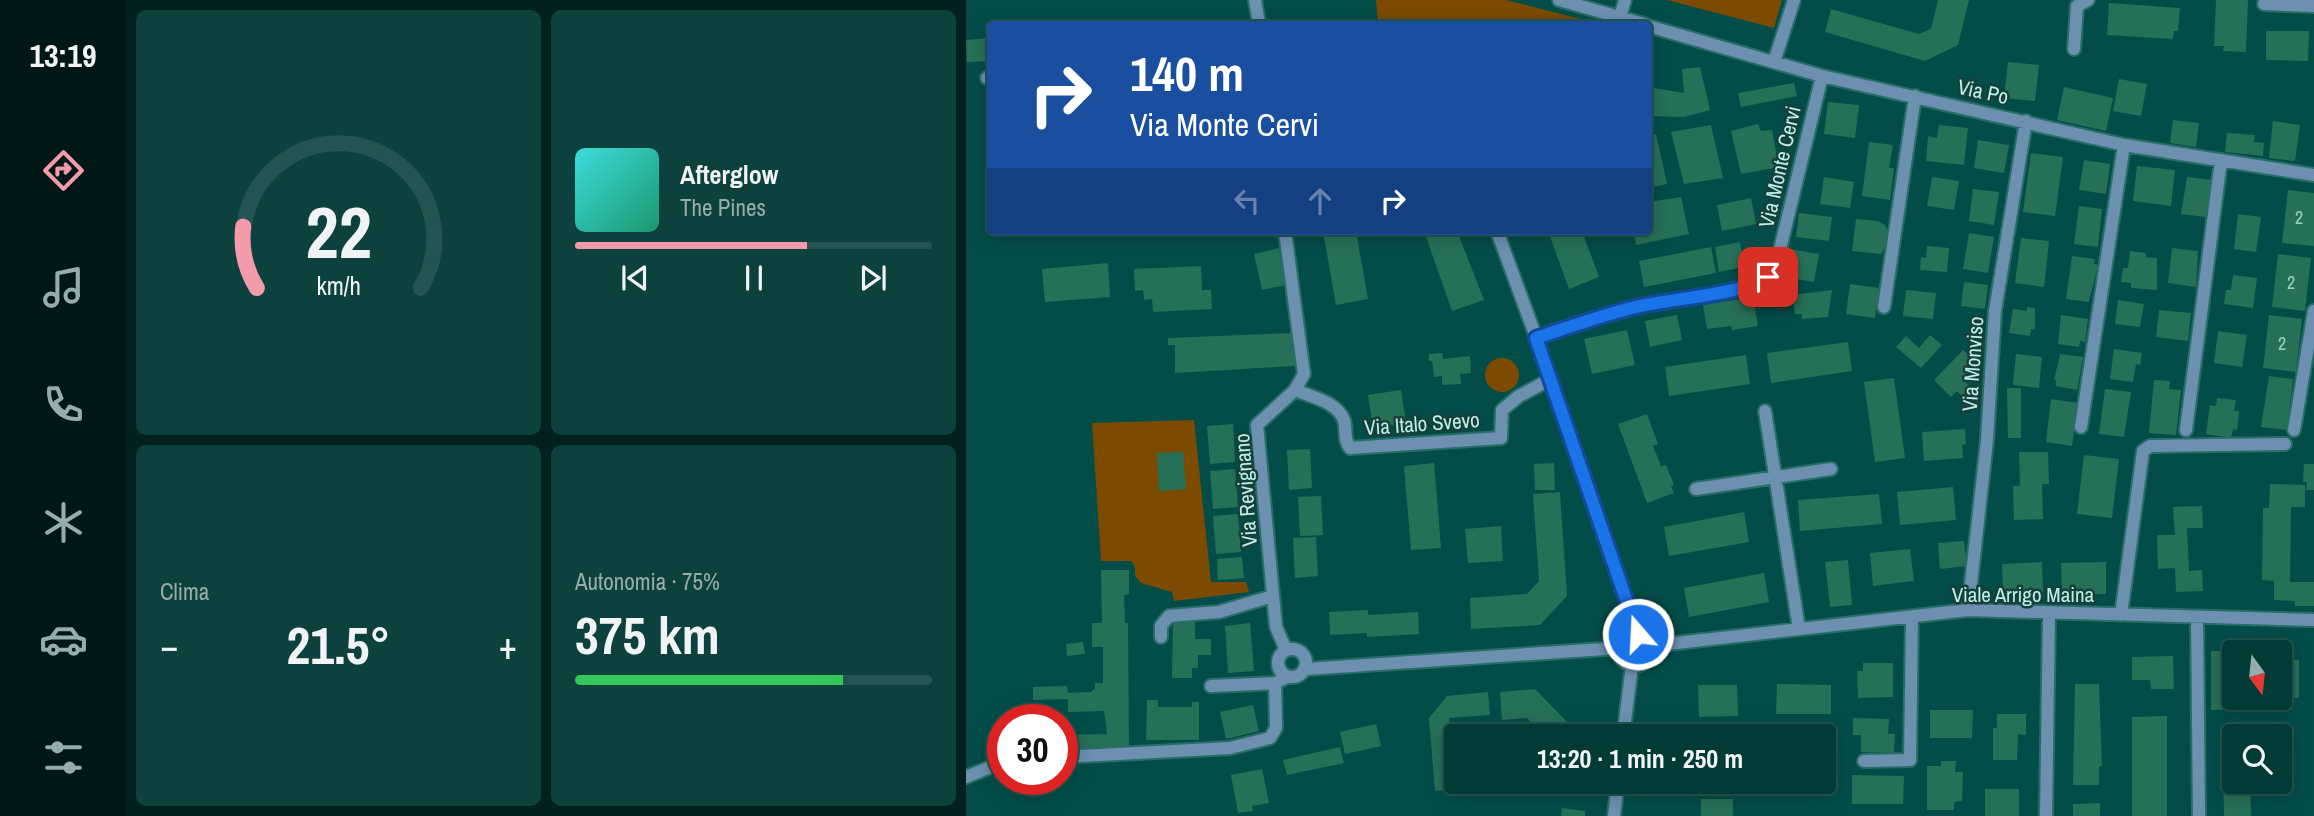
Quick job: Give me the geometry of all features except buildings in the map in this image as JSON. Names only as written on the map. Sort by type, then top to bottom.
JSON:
[{"type":"street","points":[[1255,0],[1258,21]]},
{"type":"street","name":"Via Po","points":[[1559,0],[1631,21]]},
{"type":"street","points":[[1620,18],[1625,0]]},
{"type":"street","points":[[1774,62],[1794,0]]},
{"type":"street","points":[[2074,49],[2077,6],[2088,0]]},
{"type":"street","points":[[2264,4],[2314,6]]},
{"type":"street","name":"Via Po","points":[[1652,27],[1822,76],[2124,145],[2314,174]]},
{"type":"street","name":"Via Monte Cervi","points":[[1536,338],[1635,307],[1739,288],[1768,277],[1775,270],[1822,76]]},
{"type":"street","points":[[1884,307],[1915,96]]},
{"type":"street","name":"Via Monviso","points":[[1968,610],[1987,440],[1995,311],[2026,121]]},
{"type":"street","points":[[2081,427],[2124,145]]},
{"type":"street","points":[[2186,430],[2221,160]]},
{"type":"street","points":[[1286,235],[1304,374],[1295,390]]},
{"type":"street","points":[[1497,235],[1551,379],[1638,634],[1646,639],[1650,646],[1646,660],[1632,665],[1624,661],[1619,648]]},
{"type":"street","points":[[2294,430],[2307,369],[2314,310]]},
{"type":"street","name":"Via Italo Svevo","points":[[1295,390],[1329,403],[1344,419],[1345,442],[1350,448],[1501,438],[1502,410],[1519,396],[1551,379]]},
{"type":"street","name":"Via Revignano","points":[[1286,650],[1276,627],[1257,425],[1295,390]]},
{"type":"street","points":[[1765,411],[1799,629]]},
{"type":"street","points":[[2121,615],[2143,451],[2150,446],[2285,444]]},
{"type":"street","points":[[1696,489],[1831,469]]},
{"type":"street","points":[[1161,638],[1161,626],[1170,616],[1219,612],[1273,596]]},
{"type":"street","name":"Viale Arrigo Maina","points":[[1650,646],[1968,610],[2314,621]]},
{"type":"street","points":[[2046,816],[2049,613]]},
{"type":"street","points":[[1864,761],[1910,760],[1912,617]]},
{"type":"street","points":[[2197,617],[2199,816]]},
{"type":"street","points":[[1211,686],[1298,677],[1306,669],[1619,648],[1628,636],[1638,634]]},
{"type":"street","name":"Via Revignano","points":[[1078,756],[1230,748],[1270,738],[1276,728],[1281,680],[1278,658],[1286,650],[1297,650],[1306,657],[1306,669]]},
{"type":"street","points":[[1625,724],[1632,665]]},
{"type":"street","points":[[966,777],[987,768]]},
{"type":"street","points":[[1614,816],[1617,794]]},
{"type":"shaded area","points":[[1376,0],[1506,0],[1588,21],[1378,21]]},
{"type":"shaded area","points":[[1667,0],[1782,0],[1774,28]]},
{"type":"shaded area","points":[[1502,358],[1514,363],[1519,375],[1514,387],[1502,392],[1490,387],[1485,375],[1490,363]]},
{"type":"shaded area","points":[[1194,420],[1211,582],[1246,582],[1249,592],[1174,601],[1172,592],[1141,583],[1135,576],[1135,567],[1131,561],[1101,561],[1092,423]]},
{"type":"route","points":[[1638,634],[1536,338],[1635,307],[1739,288],[1768,277]]}]
